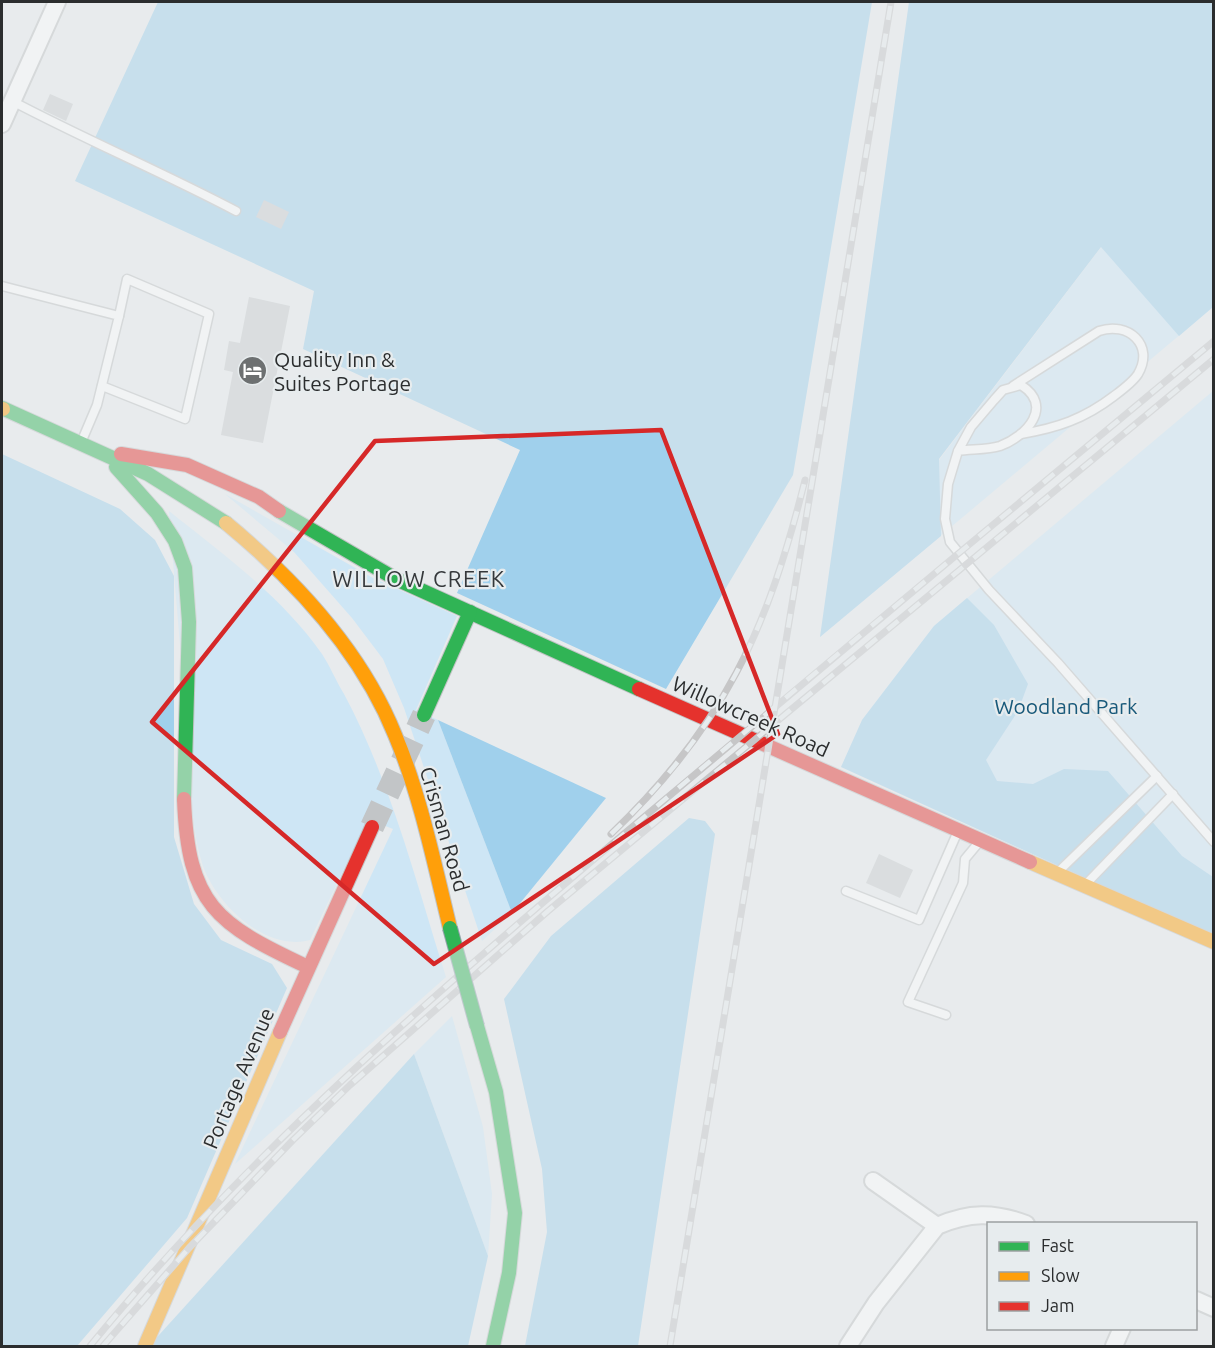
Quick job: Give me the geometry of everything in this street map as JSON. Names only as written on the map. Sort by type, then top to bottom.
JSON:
[{"type":"main road","points":[[2,408],[98,450],[137,489],[167,528],[185,566],[189,610],[182,796],[188,855],[205,898],[229,925],[263,946],[308,967]]},
{"type":"main road","name":"Willowcreek Road","points":[[98,450],[187,465],[259,497],[359,559],[470,612],[980,841],[1214,942]]},
{"type":"main road","name":"Crisman Road","points":[[98,450],[194,501],[241,536],[287,577],[364,675],[394,731],[410,779],[496,1092],[515,1213],[509,1273],[493,1347]]},
{"type":"main road","points":[[423,714],[470,612]]},
{"type":"main road","name":"Portage Avenue","points":[[145,1347],[308,967],[372,827]]},
{"type":"street","points":[[2,124],[57,2]]},
{"type":"street","points":[[873,1181],[938,1226]]},
{"type":"street","points":[[848,1347],[876,1304],[938,1226],[952,1220],[989,1213],[1019,1222]]},
{"type":"street","points":[[1197,1300],[1214,1308]]},
{"type":"street","points":[[1114,1347],[1122,1330]]},
{"type":"lane","points":[[11,101],[84,139],[156,169],[236,211]]},
{"type":"lane","points":[[81,443],[98,405],[102,386],[119,316],[127,279],[209,314],[185,419],[102,386]]},
{"type":"lane","points":[[2,286],[119,316]]},
{"type":"lane","points":[[1020,434],[1054,429],[1097,409],[1137,375],[1143,363],[1142,350],[1136,337],[1124,328],[1112,326],[1099,331],[1013,386],[1003,390],[971,427],[958,451],[948,484],[945,519],[950,542],[988,591],[1058,663],[1214,842]]},
{"type":"lane","points":[[958,451],[999,446],[1020,434],[1033,420],[1036,401],[1021,385],[1013,386]]},
{"type":"lane","points":[[1057,874],[1156,776]]},
{"type":"lane","points":[[1084,886],[1173,794]]},
{"type":"lane","points":[[846,891],[919,920],[958,831]]},
{"type":"lane","points":[[946,1015],[908,1002],[963,883],[965,859],[980,841]]},
{"type":"highlighted area","points":[[661,430],[778,734],[434,964],[152,722],[375,441]]},
{"type":"green space","points":[[1102,246],[1213,307],[820,637],[939,460]]},
{"type":"green space","name":"Woodland Park","points":[[1213,391],[1213,930],[862,720],[934,626]]},
{"type":"green space","points":[[225,494],[373,578],[457,616],[416,710],[438,720],[512,913],[482,941],[404,708],[383,659],[352,618],[294,552]]},
{"type":"green space","points":[[169,511],[270,595],[306,633],[325,659],[376,762],[413,869],[446,977],[235,1164],[393,829],[368,819],[310,940],[293,942],[260,932],[231,910],[219,896],[203,866],[194,821]]},
{"type":"green space","points":[[452,1016],[483,1127],[492,1194],[488,1256],[414,1054]]},
{"type":"shaded area","points":[[158,2],[872,2],[793,475],[666,689],[457,593],[520,450],[303,349],[314,291],[75,181]]},
{"type":"shaded area","points":[[909,2],[1213,2],[1213,307],[1179,336],[1101,247],[939,459],[941,536],[820,637]]},
{"type":"shaded area","points":[[2,454],[120,509],[155,540],[174,576],[174,837],[194,904],[221,940],[272,964],[287,988],[187,1218],[77,1346],[2,1346]]},
{"type":"shaded area","points":[[967,598],[994,625],[1028,684],[1018,711],[986,760],[997,781],[1033,784],[1064,769],[1108,771],[1182,856],[1213,877],[1213,936],[841,767],[862,720],[934,626]]},
{"type":"shaded area","points":[[438,720],[606,798],[512,913]]},
{"type":"shaded area","points":[[689,818],[705,821],[715,834],[638,1346],[525,1346],[547,1232],[542,1169],[504,999],[551,936]]},
{"type":"shaded area","points":[[414,1054],[488,1256],[468,1346],[149,1346]]},
{"type":"building","points":[[50,94],[73,104],[66,121],[43,110]]},
{"type":"building","points":[[264,200],[289,212],[281,229],[256,217]]},
{"type":"building","name":"Quality Inn & Suites Portage","points":[[249,297],[290,306],[263,443],[221,435],[233,372],[224,370],[229,341],[240,343]]},
{"type":"building","points":[[879,854],[913,870],[900,898],[866,883]]},
{"type":"tunnel","points":[[372,827],[424,715]]},
{"type":"railway","points":[[670,1346],[891,2]]},
{"type":"railway","points":[[90,1346],[215,1206],[281,1139],[418,1011],[559,889],[1214,341]]},
{"type":"railway","points":[[103,1346],[189,1248],[293,1140],[350,1085],[548,911],[1214,359]]},
{"type":"railway","points":[[611,834],[650,794],[684,754],[712,714],[736,672],[757,629],[775,583],[805,480]]},
{"type":"traffic: fast","points":[[2,408],[148,474],[226,523]]},
{"type":"traffic: fast","points":[[116,467],[157,513],[175,541],[185,568],[189,622],[184,799]]},
{"type":"traffic: fast","points":[[279,511],[394,578],[639,689]]},
{"type":"traffic: fast","points":[[424,715],[470,612]]},
{"type":"traffic: fast","points":[[450,928],[477,1026]]},
{"type":"traffic: fast","points":[[477,1026],[496,1092],[515,1213],[509,1273],[493,1346]]},
{"type":"traffic: slow","points":[[226,523],[277,568],[324,618],[364,674],[381,704],[412,782],[450,928]]},
{"type":"traffic: slow","points":[[1030,862],[1214,942]]},
{"type":"traffic: slow","points":[[145,1346],[280,1032]]},
{"type":"traffic: jam","points":[[121,454],[187,465],[259,497],[279,511]]},
{"type":"traffic: jam","points":[[639,689],[1030,862]]},
{"type":"traffic: jam","points":[[184,799],[192,864],[201,887],[213,907],[229,923],[250,938],[308,967]]},
{"type":"traffic: jam","points":[[280,1032],[372,827]]},
{"type":"place","name":"Quality Inn & Suites Portage","points":[[253,371]]},
{"type":"district","name":"WILLOW CREEK","points":[[419,578]]}]
